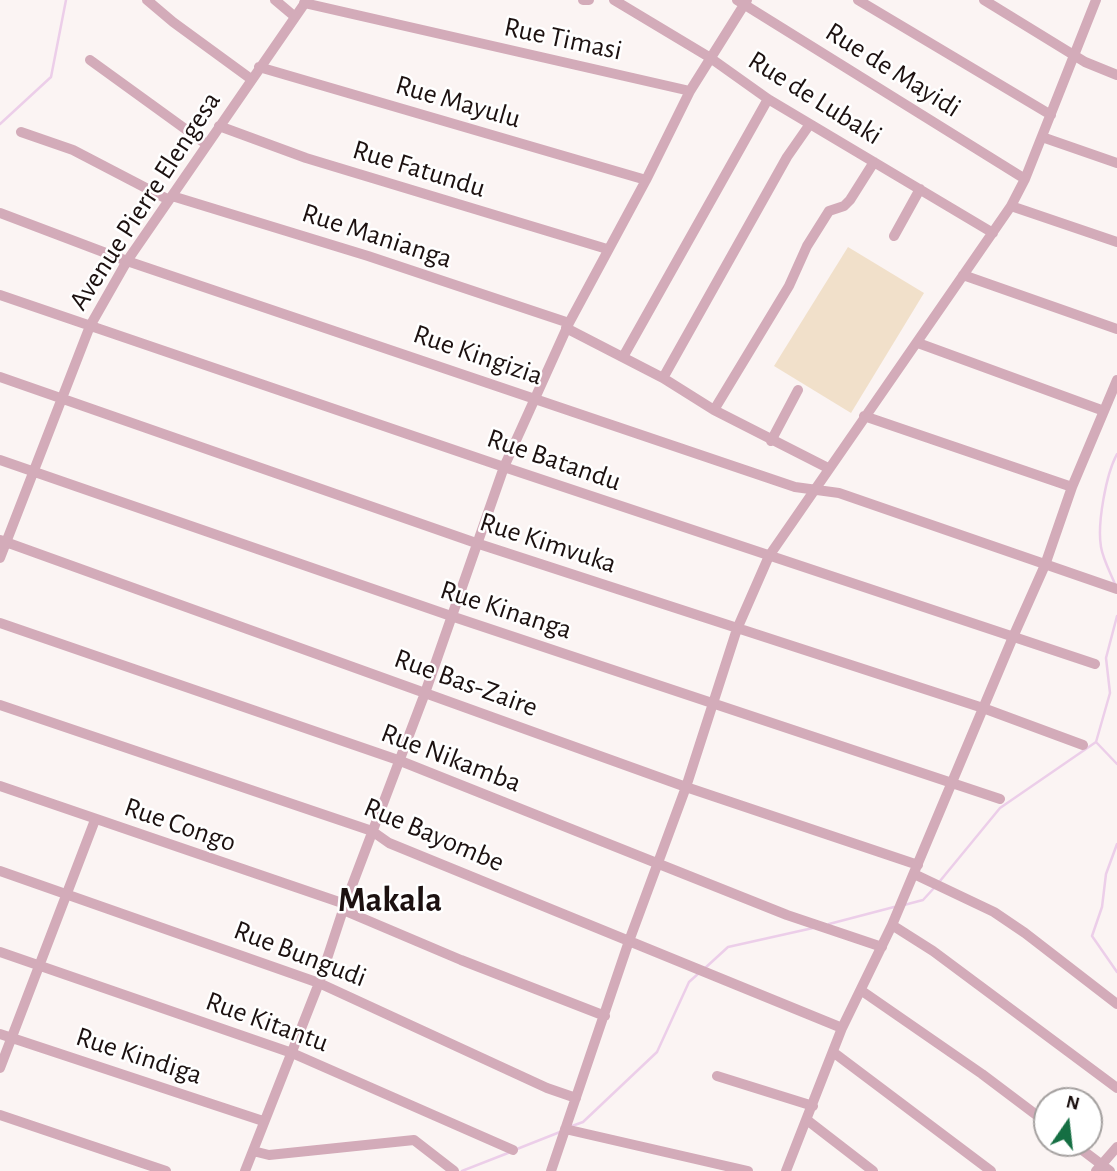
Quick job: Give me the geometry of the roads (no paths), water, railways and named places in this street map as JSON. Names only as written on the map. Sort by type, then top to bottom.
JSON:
[{"type":"street","points":[[147,0],[251,79]]},
{"type":"street","points":[[275,0],[294,16]]},
{"type":"street","points":[[583,0],[589,0]]},
{"type":"street","name":"Rue de Lubaki","points":[[614,0],[709,57],[768,99],[993,233]]},
{"type":"street","points":[[858,0],[1051,115]]},
{"type":"street","points":[[984,0],[1096,68],[1117,75]]},
{"type":"street","points":[[551,1171],[629,941],[687,787],[737,629],[769,556],[1011,206],[1025,179],[1096,0]]},
{"type":"street","points":[[245,1171],[319,983],[344,907],[425,693],[504,467],[567,326],[646,180],[690,91],[743,1]]},
{"type":"street","name":"Rue de Mayidi","points":[[743,1],[1025,179]]},
{"type":"street","name":"Avenue Pierre Elengesa","points":[[0,558],[3,541],[90,326],[127,261],[306,2]]},
{"type":"street","name":"Rue Timasi","points":[[306,2],[690,91]]},
{"type":"street","points":[[90,60],[206,144]]},
{"type":"street","name":"Rue Mayulu","points":[[259,67],[646,180]]},
{"type":"street","points":[[622,357],[768,99]]},
{"type":"street","points":[[663,378],[787,157],[810,124]]},
{"type":"street","name":"Rue Fatundu","points":[[219,126],[306,158],[607,249]]},
{"type":"street","name":"Rue Manianga","points":[[21,132],[73,150],[170,198],[368,256],[567,326],[663,378],[714,410],[828,468]]},
{"type":"street","points":[[1042,137],[1117,163]]},
{"type":"street","points":[[714,410],[789,286],[807,246],[829,211],[844,206],[874,162]]},
{"type":"street","points":[[894,236],[920,189]]},
{"type":"street","points":[[1011,206],[1117,242]]},
{"type":"street","name":"Rue Kingizia","points":[[0,213],[127,261],[795,487],[839,493],[1117,589]]},
{"type":"street","points":[[963,275],[1117,329]]},
{"type":"street","name":"Rue Batandu","points":[[0,295],[1095,664]]},
{"type":"street","points":[[918,343],[1104,411]]},
{"type":"street","name":"Rue Kimvuka","points":[[0,377],[477,543],[983,708],[1083,745]]},
{"type":"street","points":[[786,1171],[842,1028],[892,925],[1045,565],[1072,487],[1117,380]]},
{"type":"street","points":[[771,441],[798,390]]},
{"type":"street","points":[[864,416],[1072,487]]},
{"type":"street","name":"Rue Kinanga","points":[[0,460],[451,616],[1000,800]]},
{"type":"street","name":"Rue Bas-Zaire","points":[[3,541],[916,869],[1026,933],[1117,1004]]},
{"type":"street","name":"Rue Nikamba","points":[[0,623],[398,760],[787,915],[882,947]]},
{"type":"street","name":"Rue Bayombe","points":[[0,705],[373,831],[388,843],[842,1028]]},
{"type":"street","name":"Rue Congo","points":[[0,786],[344,907],[461,960],[605,1016]]},
{"type":"street","points":[[0,1068],[5,1036],[39,965],[95,820]]},
{"type":"street","name":"Rue Bungudi","points":[[0,871],[319,983],[547,1088],[576,1098]]},
{"type":"street","points":[[892,925],[933,951],[1117,1088]]},
{"type":"street","name":"Rue Kitantu","points":[[0,952],[292,1053],[513,1150]]},
{"type":"street","points":[[862,991],[1033,1112]]},
{"type":"street","name":"Rue Kindiga","points":[[5,1036],[263,1121]]},
{"type":"street","points":[[833,1052],[991,1171]]},
{"type":"street","points":[[717,1076],[813,1105]]},
{"type":"street","points":[[0,1115],[166,1171]]},
{"type":"street","points":[[807,1120],[873,1171]]},
{"type":"street","points":[[565,1129],[748,1171]]},
{"type":"street","points":[[253,1150],[269,1155],[414,1140],[453,1171]]},
{"type":"street","points":[[1089,1157],[1102,1169],[1117,1147]]},
{"type":"waterway","points":[[0,124],[51,77],[66,0]]},
{"type":"waterway","points":[[1115,584],[1102,552],[1100,526],[1106,486],[1117,454]]},
{"type":"waterway","points":[[940,881],[1000,808],[1096,742],[1110,693],[1106,658],[1117,616]]},
{"type":"waterway","points":[[1096,742],[1117,764]]},
{"type":"waterway","points":[[1117,844],[1106,874],[1102,907],[1092,936],[1117,972]]},
{"type":"waterway","points":[[904,905],[923,900],[934,888]]},
{"type":"waterway","points":[[829,924],[894,907]]},
{"type":"waterway","points":[[704,969],[728,947],[813,928]]},
{"type":"waterway","points":[[572,1126],[583,1122],[657,1052],[689,982],[699,973]]},
{"type":"waterway","points":[[517,1149],[560,1132]]},
{"type":"waterway","points":[[462,1171],[508,1153]]},
{"type":"district","name":"Makala","points":[[390,900]]}]
